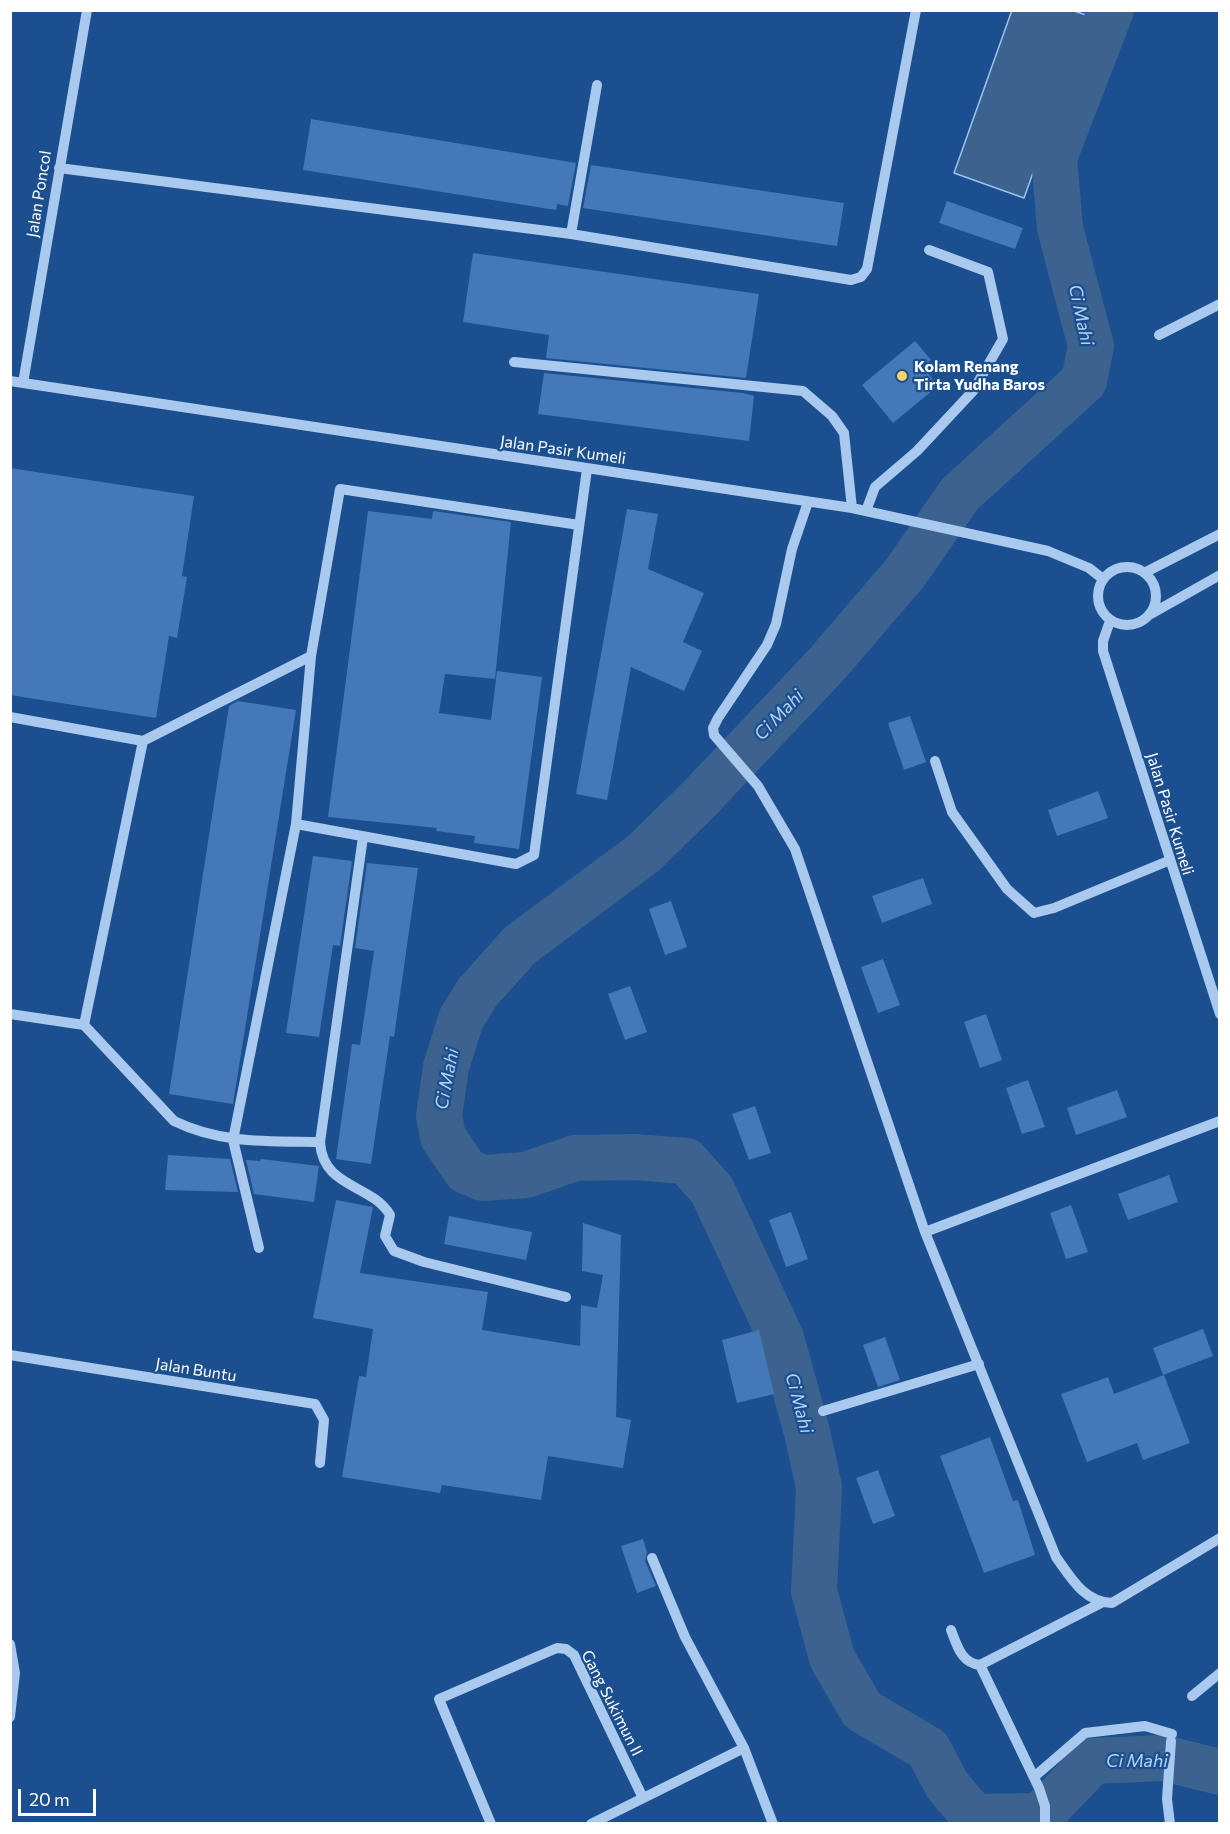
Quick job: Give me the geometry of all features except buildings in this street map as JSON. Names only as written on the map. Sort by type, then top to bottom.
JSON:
[{"type":"street","name":"Jalan Poncol","points":[[24,383],[87,10]]},
{"type":"street","points":[[59,168],[571,234],[851,280],[861,277],[867,269],[916,10]]},
{"type":"street","points":[[571,234],[597,85]]},
{"type":"street","points":[[866,511],[875,487],[917,451],[973,391],[1003,339],[988,272],[929,250]]},
{"type":"street","points":[[1159,335],[1220,303]]},
{"type":"street","points":[[514,362],[803,391],[832,416],[844,433],[852,508]]},
{"type":"street","name":"Jalan Pasir Kumeli","points":[[10,381],[852,508],[942,526],[1047,551],[1089,568],[1103,579]]},
{"type":"street","points":[[296,824],[516,864],[525,862],[534,855],[587,469]]},
{"type":"street","points":[[258,1248],[233,1140],[296,824],[311,656],[339,489],[579,525]]},
{"type":"street","points":[[808,502],[792,549],[771,635],[713,728],[714,735],[766,797],[795,849],[925,1232],[1056,1557],[1077,1586],[1091,1599],[1101,1603],[1112,1603],[1220,1538]]},
{"type":"street","points":[[1146,572],[1220,534]]},
{"type":"street","points":[[1151,614],[1157,600],[1155,584],[1146,572],[1131,566],[1115,568],[1103,579],[1097,593],[1100,609],[1110,621],[1124,626],[1139,624],[1151,614],[1220,575]]},
{"type":"street","name":"Jalan Pasir Kumeli","points":[[1110,621],[1103,641],[1103,651],[1168,861],[1220,1014]]},
{"type":"street","points":[[10,717],[143,741],[311,656]]},
{"type":"street","points":[[84,1025],[143,741]]},
{"type":"street","points":[[935,760],[952,812],[1007,889],[1034,913],[1054,908],[1168,861]]},
{"type":"street","points":[[363,837],[320,1154],[344,1184],[384,1204],[390,1215],[385,1236],[394,1251],[424,1262],[566,1297]]},
{"type":"street","points":[[10,1014],[84,1025],[174,1121],[190,1129],[233,1140],[320,1142]]},
{"type":"street","points":[[925,1232],[1220,1121]]},
{"type":"street","name":"Jalan Buntu","points":[[10,1355],[315,1404],[324,1420],[320,1463]]},
{"type":"street","points":[[824,1411],[979,1364]]},
{"type":"street","points":[[652,1558],[685,1636],[744,1748],[773,1824]]},
{"type":"street","points":[[951,1630],[964,1658],[972,1664],[980,1665],[1101,1603]]},
{"type":"street","points":[[10,1644],[15,1673],[10,1717]]},
{"type":"street","name":"Gang Sukimun II","points":[[491,1824],[439,1699],[558,1648],[566,1649],[574,1655],[643,1798]]},
{"type":"street","points":[[980,1665],[1039,1788],[1045,1806],[1045,1824]]},
{"type":"street","points":[[1192,1696],[1220,1673]]},
{"type":"street","points":[[1034,1777],[1084,1733],[1145,1726],[1172,1738],[1167,1799],[1170,1824]]},
{"type":"street","points":[[591,1824],[744,1748]]},
{"type":"water","points":[[1012,10],[1074,11],[1089,16],[1024,198],[954,173]]},
{"type":"waterway","name":"Ci Mahi","points":[[1111,10],[1054,158],[1060,228],[1091,346],[1084,381],[960,494],[905,573],[827,664],[699,799],[644,853],[520,945],[477,993],[461,1019],[446,1067],[439,1116],[443,1137],[466,1171],[483,1178],[526,1175],[575,1158],[634,1157],[686,1161],[712,1190],[781,1338],[807,1432],[819,1487],[814,1591],[832,1658],[862,1710],[928,1749],[947,1785],[974,1817],[1040,1816],[1093,1761],[1163,1758],[1220,1772]]},
{"type":"place","name":"Kolam Renang Tirta Yudha Baros","points":[[902,376]]}]
